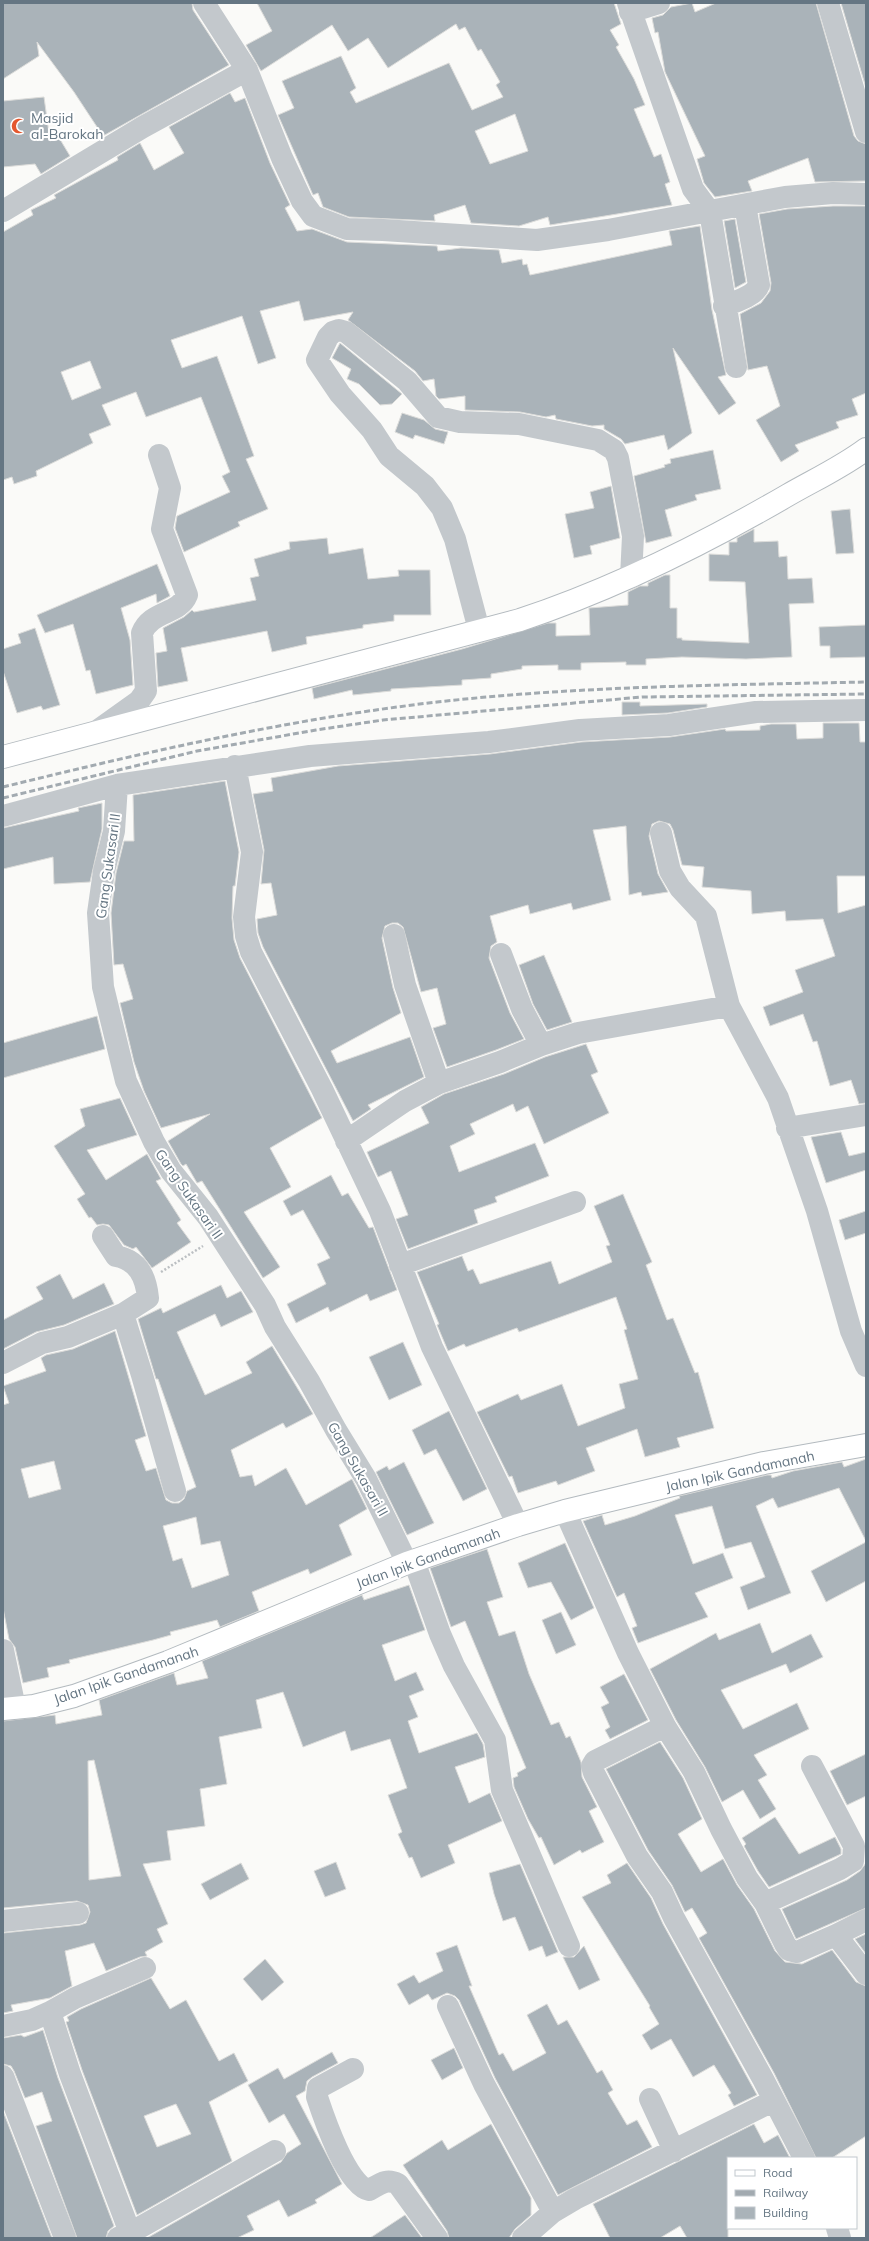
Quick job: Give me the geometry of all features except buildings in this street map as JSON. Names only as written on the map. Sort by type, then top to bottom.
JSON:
[{"type":"main road","points":[[3,757],[553,609],[631,577],[728,530],[866,449]]},
{"type":"main road","name":"Jalan Ipik Gandamanah","points":[[9,1708],[74,1696],[168,1662],[411,1562],[518,1525],[565,1511],[764,1463],[866,1445]]},
{"type":"street","points":[[204,3],[247,70],[282,158],[302,201],[313,216],[347,229],[537,240],[710,212],[809,194],[866,194]]},
{"type":"street","points":[[659,3],[629,8],[693,189],[710,212],[724,306],[736,367]]},
{"type":"street","points":[[828,3],[866,132]]},
{"type":"street","points":[[3,211],[143,127],[247,70]]},
{"type":"street","points":[[724,306],[750,295],[758,289],[759,285],[745,205]]},
{"type":"street","points":[[479,630],[455,539],[442,508],[425,486],[389,456],[372,430],[340,394],[317,360],[328,337],[333,332],[339,330],[346,332],[358,340],[407,381],[438,417],[467,423],[519,424],[598,440],[614,450],[618,458],[633,536],[631,577]]},
{"type":"street","points":[[95,733],[139,701],[146,691],[142,633],[145,625],[151,619],[182,604],[187,595],[162,530],[170,488],[159,455]]},
{"type":"street","points":[[3,816],[117,785],[235,766],[310,756],[489,742],[580,730],[669,725],[756,712],[866,710]]},
{"type":"street","points":[[235,766],[252,852],[244,917],[246,936],[251,952],[270,993],[322,1089],[380,1211],[432,1347],[518,1525]]},
{"type":"street","name":"Gang Sukasari II","points":[[117,785],[114,831],[104,871],[98,913],[103,987],[126,1081],[154,1142],[171,1171],[208,1218],[218,1236],[265,1305],[275,1327],[309,1380],[411,1562],[454,1666],[495,1740],[502,1790],[569,1946]]},
{"type":"street","points":[[661,833],[670,871],[680,888],[706,916],[729,1006],[778,1098],[786,1128],[817,1211],[851,1331],[866,1366]]},
{"type":"street","points":[[394,935],[406,985],[438,1083]]},
{"type":"street","points":[[501,954],[522,1009],[540,1045]]},
{"type":"street","points":[[346,1141],[405,1101],[438,1083],[500,1062],[540,1045],[578,1033],[729,1006]]},
{"type":"street","points":[[786,1128],[866,1115]]},
{"type":"street","points":[[400,1265],[575,1202]]},
{"type":"street","points":[[3,1363],[42,1343],[68,1337],[123,1314],[148,1298],[146,1282],[141,1273],[127,1258],[116,1256],[103,1236]]},
{"type":"street","points":[[123,1314],[142,1374],[175,1491]]},
{"type":"street","points":[[565,1511],[628,1653],[665,1726],[694,1772],[721,1829],[747,1878],[765,1903],[785,1944],[793,1952],[804,1950],[866,1920]]},
{"type":"street","points":[[3,1650],[9,1708]]},
{"type":"street","points":[[665,1726],[595,1761],[592,1766],[594,1773],[637,1856],[662,1892],[674,1918],[763,2079],[773,2102],[803,2157]]},
{"type":"street","points":[[765,1903],[840,1869],[853,1861],[854,1846],[812,1766]]},
{"type":"street","points":[[3,1922],[78,1913]]},
{"type":"street","points":[[836,1935],[866,1974]]},
{"type":"street","points":[[3,2026],[32,2020],[75,1998],[145,1968]]},
{"type":"street","points":[[448,2006],[484,2084],[553,2212]]},
{"type":"street","points":[[50,2012],[70,2074],[127,2236],[275,2151]]},
{"type":"street","points":[[353,2069],[318,2088],[317,2097],[349,2172],[359,2186],[364,2190],[369,2190],[385,2181],[391,2180],[398,2184],[437,2238]]},
{"type":"street","points":[[3,2076],[65,2238]]},
{"type":"street","points":[[650,2099],[674,2151]]},
{"type":"street","points":[[523,2238],[553,2212],[607,2182],[773,2102]]},
{"type":"path","points":[[146,1282],[218,1236]]},
{"type":"railway","points":[[3,787],[110,761],[273,727],[382,709],[437,702],[598,689],[705,685],[866,682]]},
{"type":"railway","points":[[3,798],[197,751],[383,720],[642,697],[866,694]]},
{"type":"place","name":"Masjid al-Barokah","points":[[19,126]]}]
